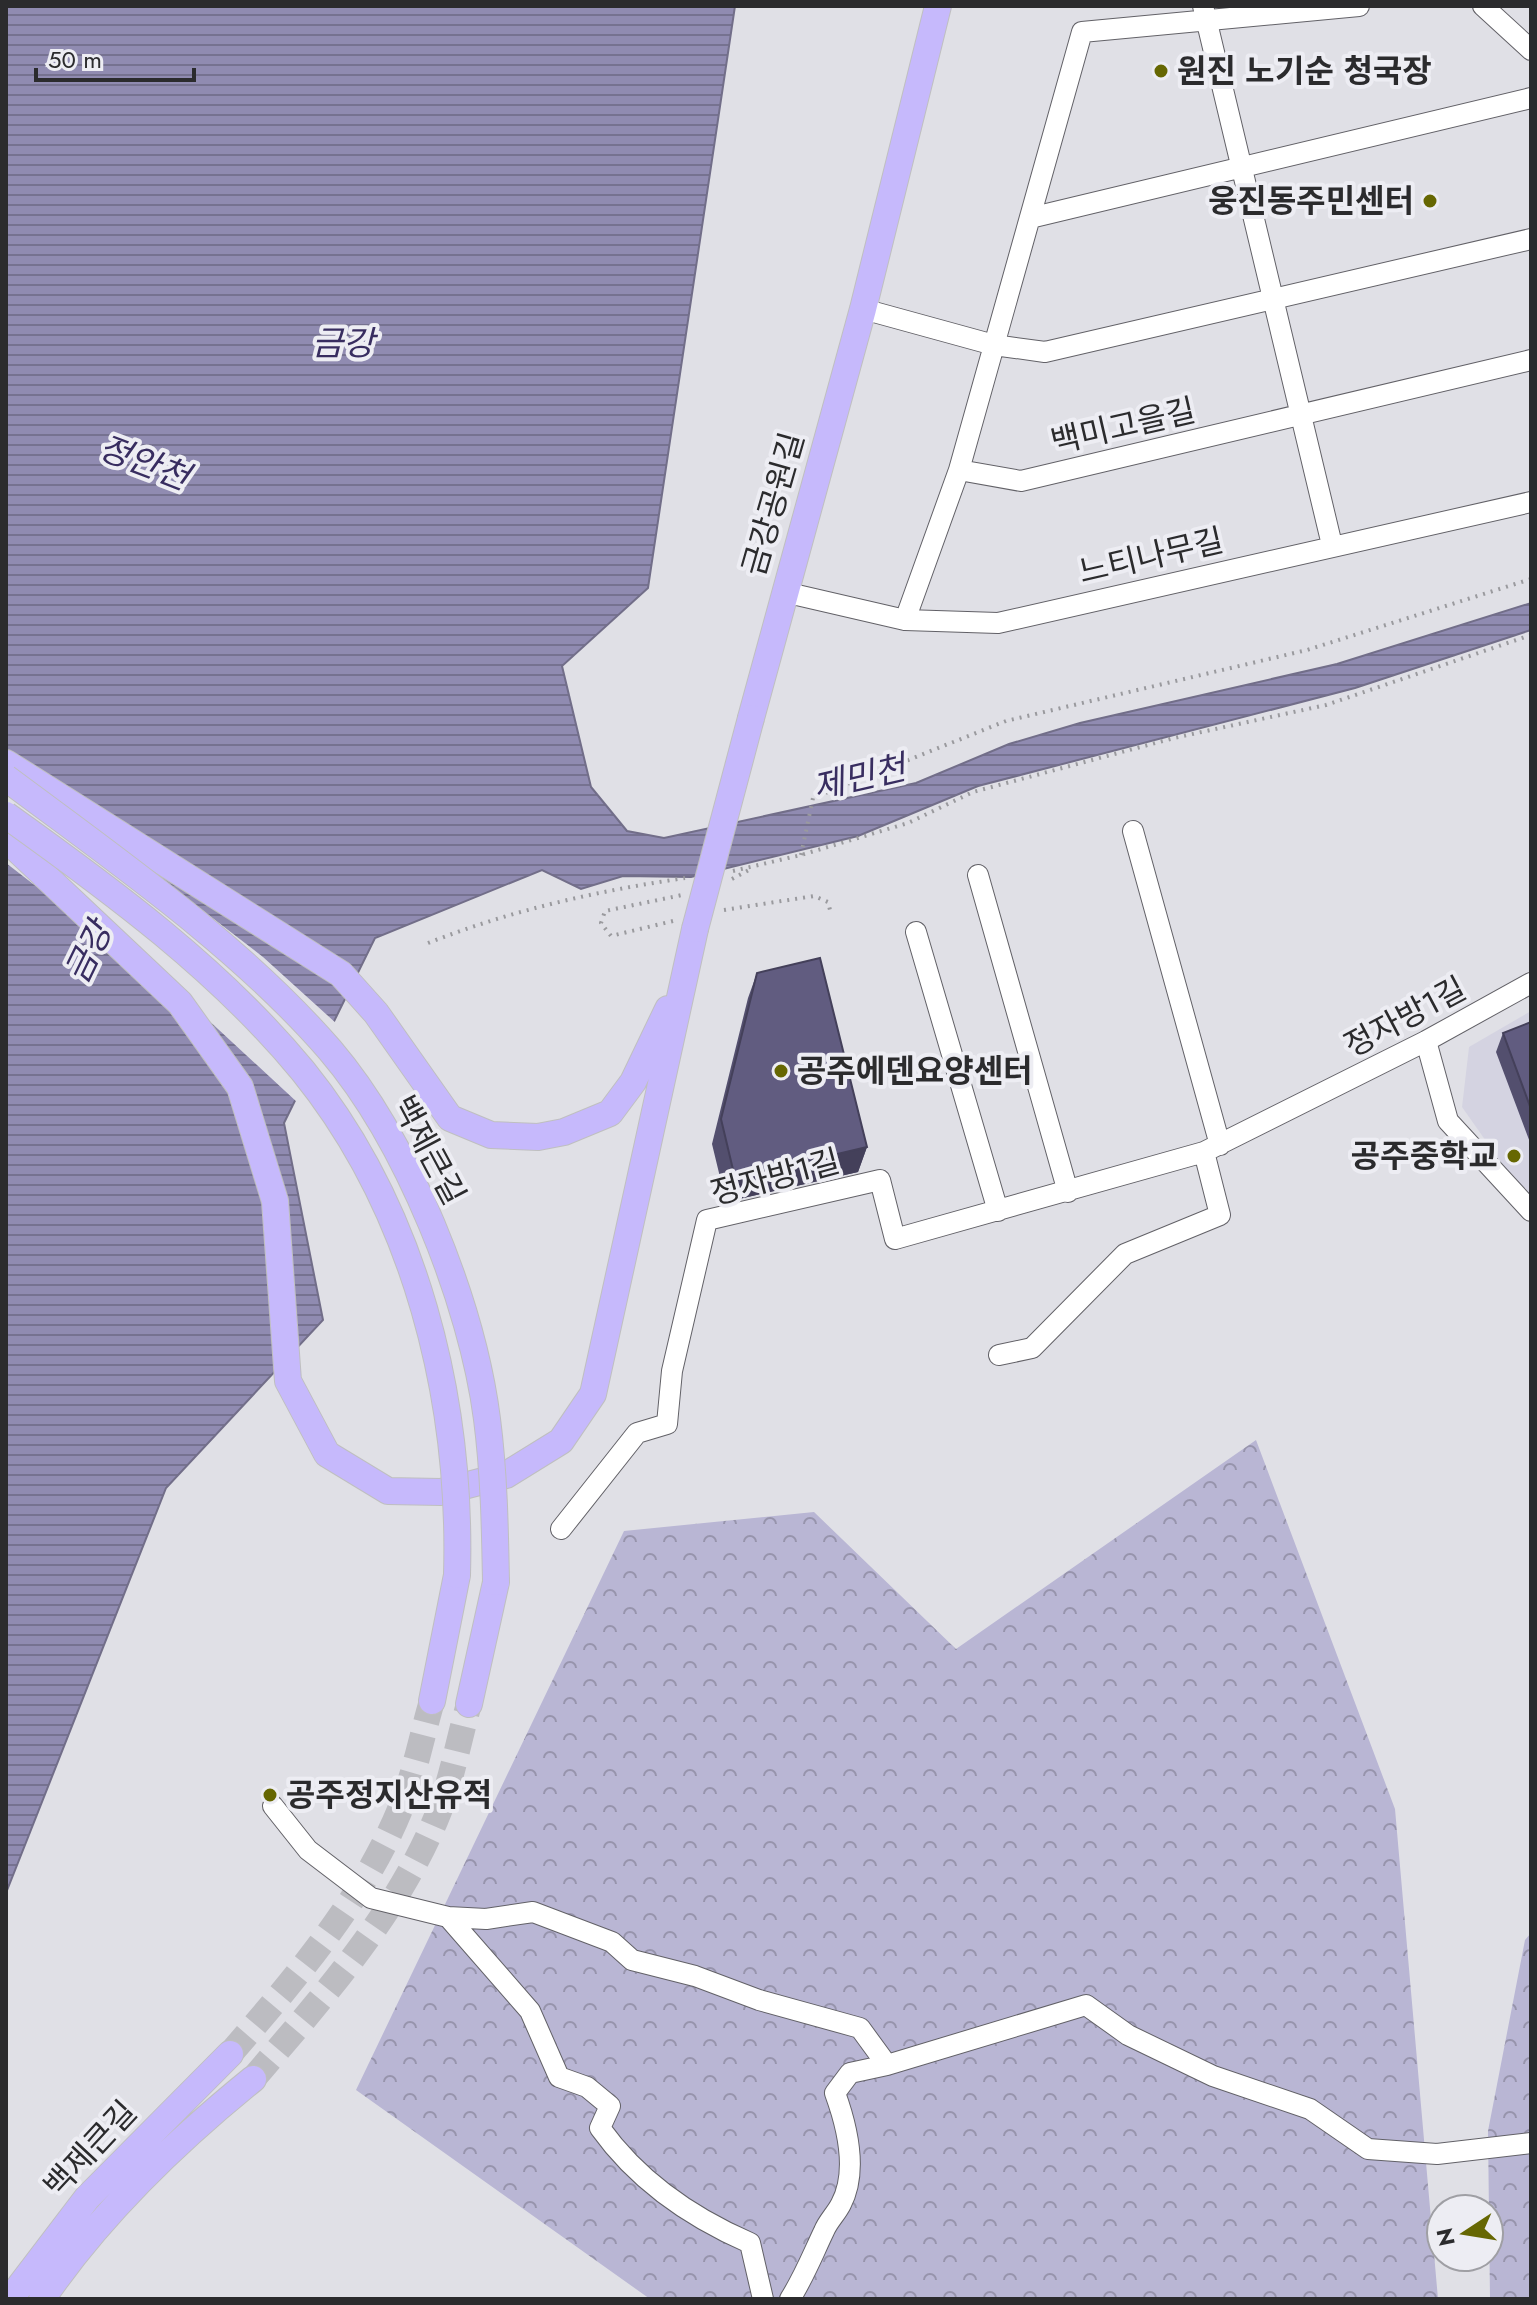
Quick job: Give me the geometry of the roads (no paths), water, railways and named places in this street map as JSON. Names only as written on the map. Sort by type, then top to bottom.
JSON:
[{"type":"main road","name":"금강공원길","points":[[687,969],[784,592],[863,309],[938,6]]},
{"type":"main road","points":[[6,763],[341,974],[376,1013],[450,1118],[491,1135],[538,1137],[564,1132],[610,1113],[633,1082],[687,969]]},
{"type":"main road","name":"백제큰길","points":[[6,778],[256,975],[331,1051],[392,1141],[439,1243],[471,1342],[487,1417],[496,1582],[469,1704]]},
{"type":"main road","name":"백제큰길","points":[[6,815],[168,938],[236,999],[303,1072],[361,1159],[413,1270],[438,1359],[451,1427],[459,1512],[457,1575],[432,1701]]},
{"type":"main road","points":[[6,839],[180,1003],[240,1087],[275,1201],[288,1381],[327,1454],[388,1491],[441,1492],[506,1475],[561,1441],[593,1394],[687,969]]},
{"type":"main road","name":"백제큰길","points":[[10,2299],[87,2198],[230,2054]]},
{"type":"main road","name":"백제큰길","points":[[42,2299],[107,2216],[170,2149],[253,2079]]},
{"type":"street","points":[[905,620],[959,470],[1082,32],[1204,12],[1359,6]]},
{"type":"street","points":[[1483,6],[1531,50]]},
{"type":"street","points":[[1204,12],[1332,545]]},
{"type":"street","points":[[1030,218],[1531,98]]},
{"type":"street","points":[[863,309],[994,345],[1045,352],[1531,239]]},
{"type":"street","name":"백미고을길","points":[[959,470],[1021,481],[1531,360]]},
{"type":"street","name":"느티나무길","points":[[784,592],[905,620],[998,623],[1531,502]]},
{"type":"street","points":[[999,1355],[1032,1348],[1125,1254],[1220,1215],[1212,1149],[1133,831]]},
{"type":"street","points":[[978,875],[1068,1192]]},
{"type":"street","points":[[916,932],[998,1211]]},
{"type":"street","name":"정자방1길","points":[[561,1529],[637,1433],[667,1424],[672,1371],[707,1220],[880,1180],[895,1239],[1068,1192],[1212,1149],[1426,1041],[1531,983]]},
{"type":"street","points":[[1426,1041],[1448,1121],[1531,1211]]},
{"type":"street","points":[[273,1806],[308,1850],[371,1898],[448,1917],[486,1919],[533,1912],[612,1942],[632,1960],[695,1976],[759,2000],[860,2028],[887,2065]]},
{"type":"street","points":[[448,1917],[530,2011],[559,2077],[587,2087],[610,2106],[600,2128],[625,2162],[713,2227],[750,2243],[763,2299]]},
{"type":"street","points":[[790,2299],[825,2227],[842,2202],[850,2160],[844,2119],[835,2093],[850,2073],[887,2065],[1086,2005],[1128,2035],[1213,2076],[1310,2109],[1368,2149],[1437,2154],[1529,2148]]},
{"type":"water","name":"금강","points":[[6,6],[735,6],[648,588],[562,666],[591,787],[627,831],[664,838],[916,783],[1009,744],[1080,723],[1337,664],[1531,603],[1531,630],[1355,688],[978,786],[858,836],[691,877],[623,876],[581,889],[542,870],[375,938],[284,1123],[323,1320],[166,1488],[6,1893]]},
{"type":"tunnel","points":[[230,2054],[326,1937],[368,1874],[406,1794],[432,1701]]},
{"type":"tunnel","points":[[253,2079],[354,1956],[399,1891],[441,1807],[469,1704]]},
{"type":"place","name":"원진 노기순 청국장","points":[[1161,71]]},
{"type":"place","name":"웅진동주민센터","points":[[1430,201]]},
{"type":"place","name":"공주에덴요양센터","points":[[781,1071]]},
{"type":"place","name":"공주중학교","points":[[1514,1156]]},
{"type":"place","name":"공주정지산유적","points":[[270,1795]]},
{"type":"water label","name":"정안천","points":[[144,462]]},
{"type":"water label","name":"제민천","points":[[859,777]]}]
